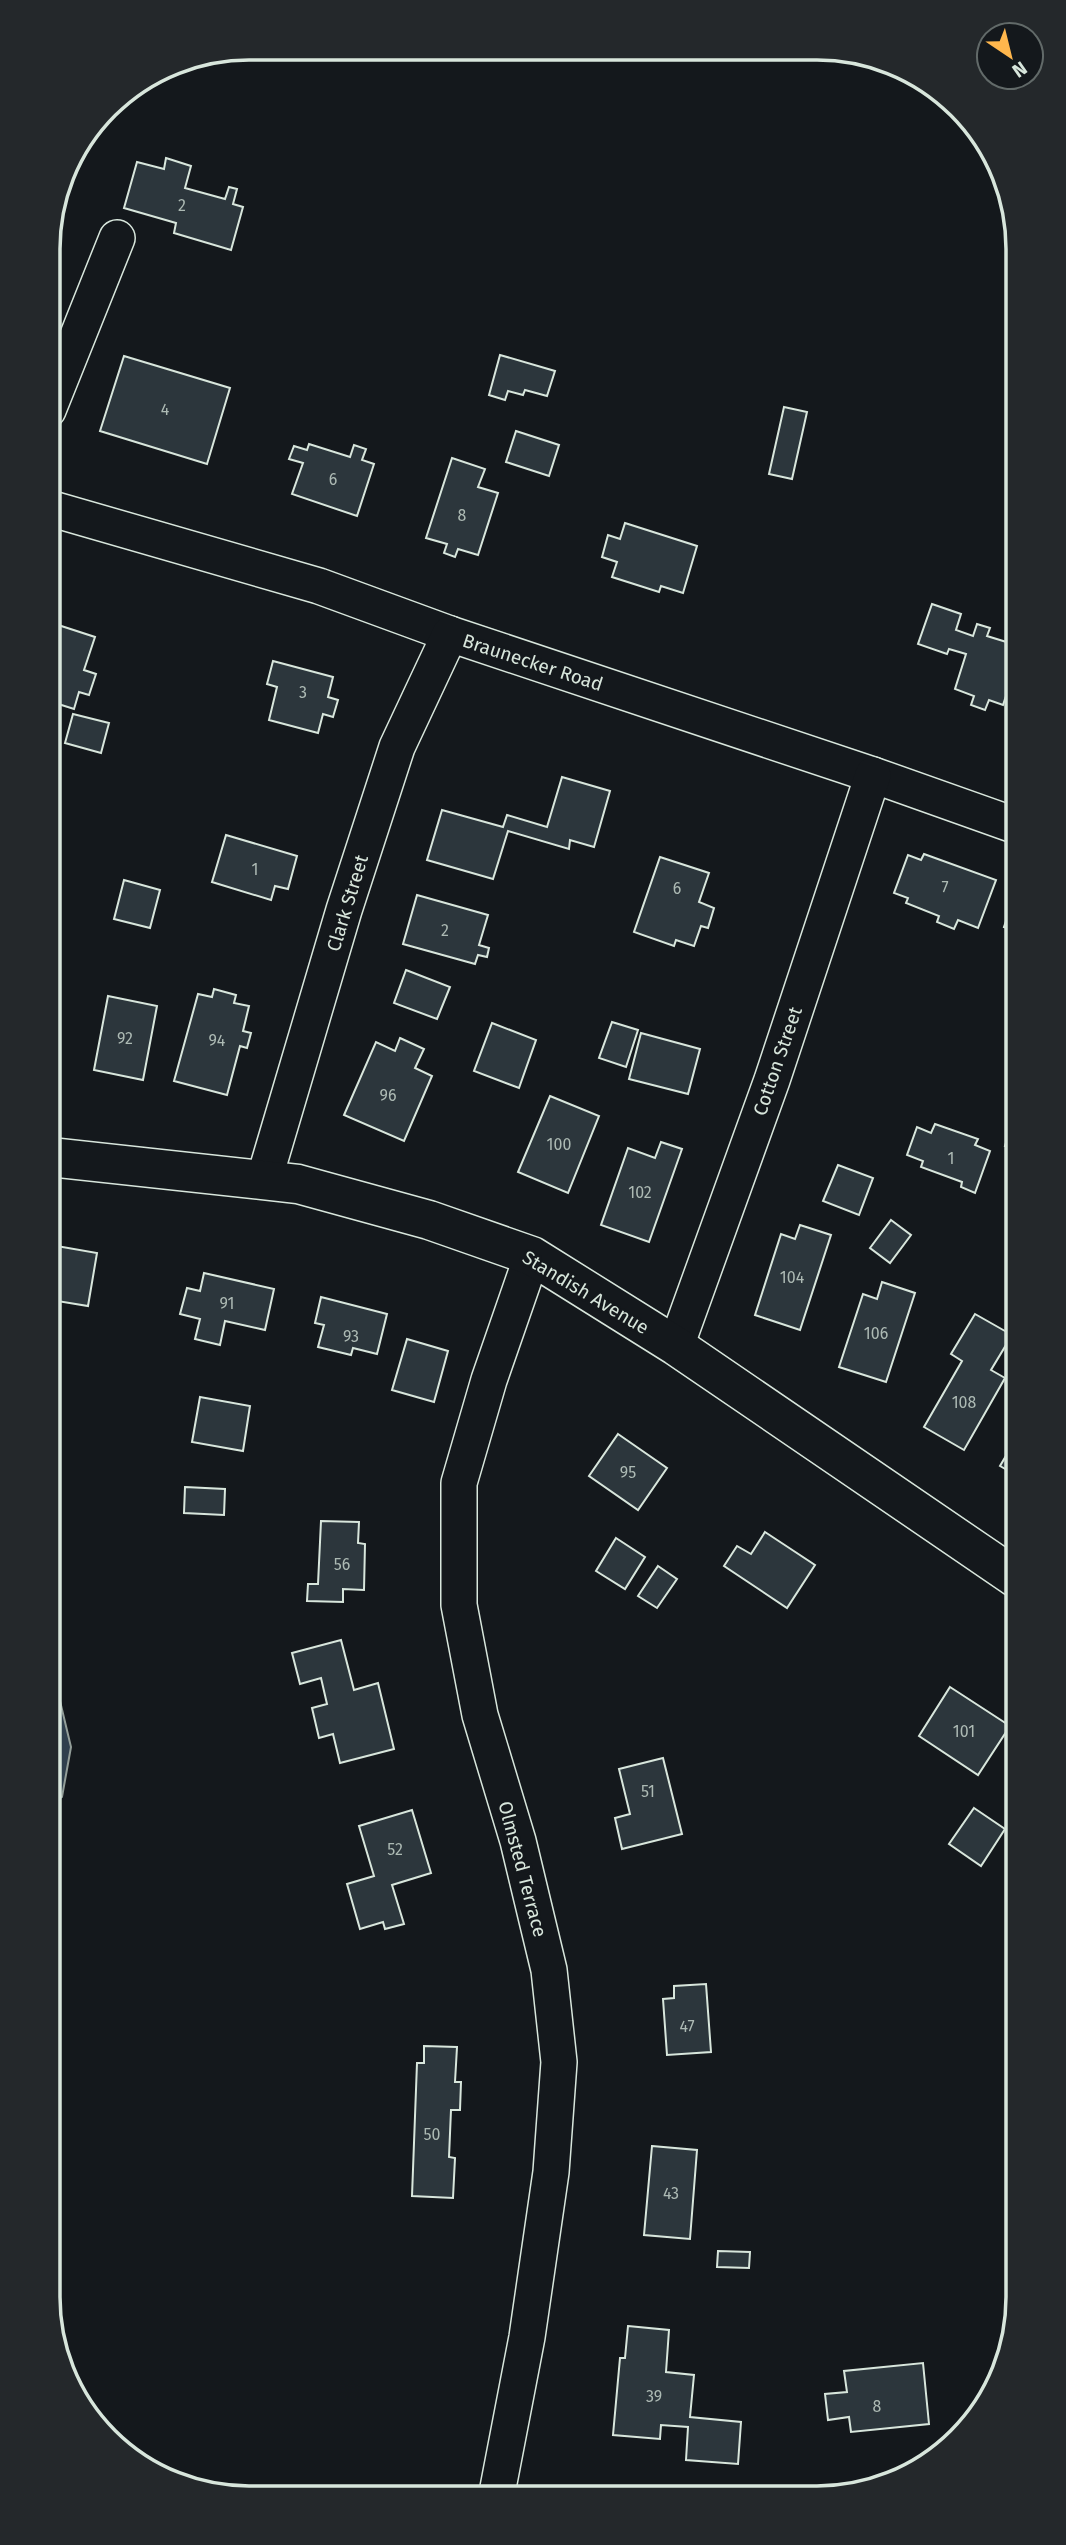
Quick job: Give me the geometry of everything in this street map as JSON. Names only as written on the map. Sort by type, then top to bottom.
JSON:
[{"type":"street","points":[[60,380],[117,238]]},
{"type":"street","name":"Braunecker Road","points":[[60,511],[319,586],[450,634],[1006,822]]},
{"type":"street","name":"Clark Street","points":[[264,1180],[344,910],[397,747],[450,634]]},
{"type":"street","name":"Cotton Street","points":[[676,1346],[772,1080],[873,775]]},
{"type":"street","name":"Standish Avenue","points":[[60,1158],[298,1184],[429,1220],[532,1256],[676,1346],[1006,1571]]},
{"type":"street","name":"Olmsted Terrace","points":[[498,2486],[527,2337],[551,2172],[559,2062],[549,1970],[518,1841],[480,1715],[459,1605],[459,1483],[489,1380],[532,1256]]},
{"type":"water","points":[[60,1701],[71,1747],[60,1798]]},
{"type":"building","points":[[166,158],[191,166],[185,188],[225,199],[229,187],[237,189],[233,204],[243,207],[231,250],[174,233],[176,223],[124,208],[137,162],[164,169]]},
{"type":"building","points":[[500,355],[555,371],[547,396],[525,390],[523,395],[508,391],[505,400],[489,395]]},
{"type":"building","points":[[124,356],[230,388],[207,464],[100,431]]},
{"type":"building","points":[[784,407],[807,412],[792,479],[769,474]]},
{"type":"building","points":[[516,431],[559,445],[549,476],[506,462]]},
{"type":"building","points":[[309,444],[350,457],[354,445],[366,449],[362,460],[374,464],[357,516],[292,494],[303,463],[289,459],[294,446],[307,450]]},
{"type":"building","points":[[452,458],[485,469],[478,487],[498,493],[478,555],[458,549],[455,557],[444,553],[447,544],[426,538]]},
{"type":"building","points":[[625,523],[697,546],[683,593],[661,586],[659,592],[612,577],[617,562],[602,557],[608,535],[620,539]]},
{"type":"building","points":[[932,604],[961,614],[956,630],[973,636],[977,624],[990,628],[987,636],[1006,642],[1006,696],[1003,705],[989,700],[985,710],[971,705],[974,696],[955,689],[966,654],[949,649],[947,654],[918,644]]},
{"type":"building","points":[[60,626],[95,637],[84,670],[96,674],[89,695],[79,692],[74,709],[60,705]]},
{"type":"building","points":[[273,661],[333,677],[328,697],[338,700],[333,717],[323,714],[318,733],[269,720],[277,687],[267,684]]},
{"type":"building","points":[[73,714],[109,723],[101,753],[65,743]]},
{"type":"building","points":[[562,777],[610,791],[594,847],[570,840],[569,849],[508,831],[493,879],[427,860],[442,810],[503,827],[507,815],[547,827]]},
{"type":"building","points":[[226,835],[297,856],[288,889],[275,886],[271,900],[212,882]]},
{"type":"building","points":[[924,854],[996,880],[978,928],[958,920],[954,929],[937,922],[939,916],[906,903],[908,898],[894,893],[908,855],[921,860]]},
{"type":"building","points":[[660,857],[709,873],[699,902],[714,908],[708,928],[701,926],[694,946],[676,940],[674,946],[634,932]]},
{"type":"building","points":[[124,880],[160,890],[150,928],[114,919]]},
{"type":"building","points":[[417,895],[488,915],[479,945],[489,948],[487,957],[478,955],[475,964],[403,944]]},
{"type":"building","points":[[406,970],[450,987],[437,1019],[394,1003]]},
{"type":"building","points":[[214,989],[236,995],[234,1003],[249,1006],[243,1031],[251,1033],[247,1048],[240,1046],[227,1095],[174,1081],[198,994],[212,997]]},
{"type":"building","points":[[108,996],[157,1006],[143,1080],[94,1070]]},
{"type":"building","points":[[612,1022],[638,1030],[626,1067],[599,1058]]},
{"type":"building","points":[[492,1023],[536,1040],[519,1088],[474,1071]]},
{"type":"building","points":[[641,1033],[700,1049],[688,1094],[629,1079]]},
{"type":"building","points":[[400,1038],[424,1049],[415,1068],[432,1076],[404,1141],[344,1115],[376,1042],[395,1051]]},
{"type":"building","points":[[550,1096],[599,1116],[568,1193],[518,1172]]},
{"type":"building","points":[[935,1124],[978,1139],[975,1145],[990,1151],[975,1193],[961,1187],[962,1182],[921,1167],[923,1161],[907,1155],[917,1127],[931,1133]]},
{"type":"building","points":[[661,1142],[682,1149],[649,1242],[601,1225],[628,1148],[655,1158]]},
{"type":"building","points":[[838,1165],[873,1178],[859,1215],[823,1201]]},
{"type":"building","points":[[891,1220],[911,1235],[890,1263],[870,1248]]},
{"type":"building","points":[[800,1225],[831,1235],[800,1330],[755,1315],[781,1234],[795,1239]]},
{"type":"building","points":[[60,1247],[97,1253],[88,1306],[60,1301]]},
{"type":"building","points":[[204,1273],[274,1289],[265,1330],[225,1321],[220,1345],[195,1339],[200,1319],[180,1314],[187,1288],[200,1291]]},
{"type":"building","points":[[882,1282],[915,1293],[886,1382],[839,1367],[863,1294],[877,1299]]},
{"type":"building","points":[[321,1297],[387,1314],[377,1354],[353,1348],[351,1355],[318,1347],[324,1325],[315,1323]]},
{"type":"building","points":[[975,1314],[1006,1332],[1006,1345],[991,1370],[1005,1378],[964,1450],[924,1427],[962,1361],[951,1354]]},
{"type":"building","points":[[407,1339],[448,1351],[434,1402],[392,1390]]},
{"type":"building","points":[[200,1397],[250,1406],[243,1451],[192,1442]]},
{"type":"building","points":[[618,1434],[667,1468],[638,1510],[589,1476]]},
{"type":"building","points":[[1006,1456],[1006,1469],[1000,1466]]},
{"type":"building","points":[[185,1487],[225,1489],[224,1515],[184,1513]]},
{"type":"building","points":[[321,1521],[359,1522],[358,1543],[365,1544],[364,1590],[343,1589],[343,1602],[307,1601],[308,1584],[318,1584]]},
{"type":"building","points":[[765,1532],[815,1565],[787,1608],[724,1566],[737,1546],[751,1554]]},
{"type":"building","points":[[616,1538],[645,1557],[625,1589],[596,1571]]},
{"type":"building","points":[[658,1566],[677,1579],[657,1608],[638,1596]]},
{"type":"building","points":[[341,1640],[354,1690],[378,1683],[394,1749],[340,1763],[333,1734],[319,1738],[312,1708],[327,1704],[321,1678],[300,1684],[292,1653]]},
{"type":"building","points":[[950,1687],[1006,1723],[1006,1732],[978,1775],[919,1736]]},
{"type":"building","points":[[663,1758],[682,1834],[622,1849],[615,1818],[630,1814],[619,1769]]},
{"type":"building","points":[[974,1808],[1005,1829],[981,1866],[949,1844]]},
{"type":"building","points":[[412,1810],[431,1873],[392,1885],[404,1924],[385,1929],[383,1922],[360,1929],[347,1884],[374,1876],[359,1826]]},
{"type":"building","points":[[706,1984],[711,2052],[667,2055],[663,1999],[674,1998],[674,1986]]},
{"type":"building","points":[[424,2046],[457,2047],[455,2082],[461,2082],[460,2110],[451,2110],[449,2157],[455,2158],[453,2198],[412,2196],[417,2063],[424,2063]]},
{"type":"building","points":[[652,2146],[697,2150],[690,2239],[644,2235]]},
{"type":"building","points":[[718,2251],[750,2252],[749,2268],[717,2267]]},
{"type":"building","points":[[628,2326],[669,2330],[666,2372],[694,2375],[690,2417],[741,2422],[738,2464],[686,2460],[688,2427],[661,2425],[660,2439],[613,2435],[620,2358],[625,2358]]},
{"type":"building","points":[[923,2363],[929,2424],[851,2432],[849,2417],[828,2420],[825,2394],[847,2392],[844,2371]]}]
